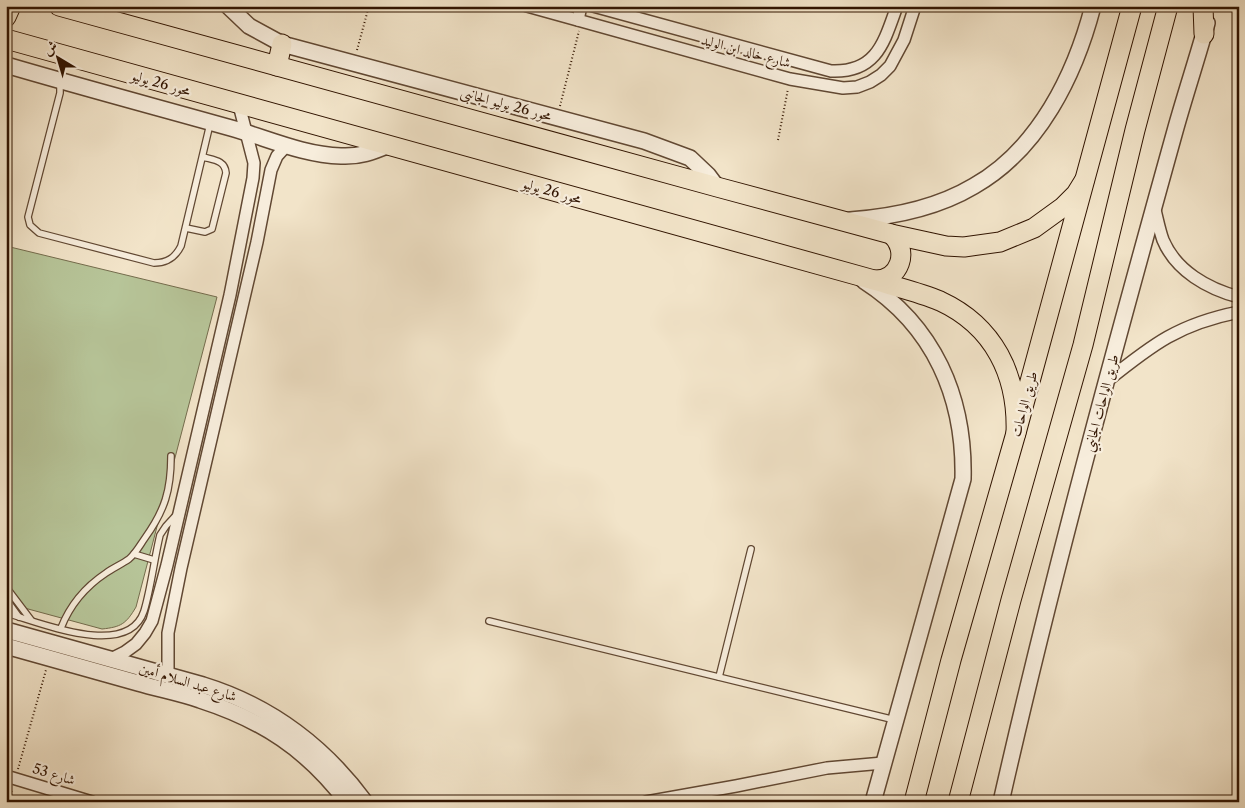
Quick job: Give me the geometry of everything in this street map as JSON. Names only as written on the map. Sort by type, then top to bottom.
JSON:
[{"type":"highway","points":[[6,17],[11,6]]},
{"type":"highway","points":[[59,6],[717,187],[891,234],[946,246],[964,247],[1000,242],[1018,236],[1049,218],[1076,194],[1084,181]]},
{"type":"highway","name":"طريق الواحات","points":[[914,802],[951,660],[1016,433],[1132,6]]},
{"type":"highway","points":[[958,802],[1011,600],[1082,345],[1168,6]]},
{"type":"highway","points":[[1202,6],[1204,34]]},
{"type":"highway","name":"محور 26 يوليو","points":[[8,37],[239,105],[865,278],[940,301],[961,313],[980,328],[999,354],[1009,376],[1016,400],[1016,433]]},
{"type":"highway","points":[[277,66],[282,44]]},
{"type":"highway","points":[[865,278],[886,279],[899,266],[900,248],[898,242],[891,234]]},
{"type":"street","name":"محور 26 يوليو الجانبى","points":[[228,6],[249,26],[282,44],[644,141],[690,158],[708,175],[717,187]]},
{"type":"street","name":"شارع خالد ابن الوليد","points":[[527,6],[790,79],[844,88],[857,87],[870,82],[890,66],[904,40],[915,6]]},
{"type":"street","points":[[580,21],[581,6]]},
{"type":"street","name":"شارع خالد ابن الوليد","points":[[593,6],[831,71],[844,72],[857,68],[879,52],[897,6]]},
{"type":"street","points":[[843,220],[903,213],[932,205],[974,187],[1005,164],[1034,132],[1059,94],[1079,52],[1093,6]]},
{"type":"street","name":"طريق الواحات الجانبي","points":[[1001,802],[1032,667],[1079,482],[1178,118],[1212,6]]},
{"type":"street","points":[[6,65],[247,132],[304,150],[341,156],[358,156],[374,152],[389,145]]},
{"type":"street","points":[[113,658],[136,644],[152,621],[167,565],[230,295],[253,178],[254,163],[239,105]]},
{"type":"street","points":[[166,683],[168,633],[181,568],[258,242],[270,170],[277,156],[286,145]]},
{"type":"street","points":[[1154,206],[1163,240],[1170,254],[1180,266],[1192,276],[1212,287],[1239,297]]},
{"type":"street","points":[[241,236],[258,242]]},
{"type":"street","points":[[865,278],[908,317],[934,352],[952,392],[962,435],[963,479],[873,802]]},
{"type":"street","points":[[1107,381],[1144,352],[1172,334],[1204,321],[1239,312]]},
{"type":"street","points":[[167,565],[181,568]]},
{"type":"street","name":"شارع عبد السلام أمين","points":[[6,630],[113,658],[198,699],[249,718],[295,747],[334,784],[346,802]]},
{"type":"street","name":"شارع عبد السلام أمين","points":[[6,646],[89,669],[230,694],[256,705],[280,719],[302,736],[323,755],[365,802]]},
{"type":"street","points":[[89,669],[93,653]]},
{"type":"street","points":[[646,802],[827,768],[883,763]]},
{"type":"street","name":"شارع 53","points":[[11,777],[92,802]]},
{"type":"lane","points":[[59,80],[60,93],[28,217],[32,229],[39,233],[154,263],[170,259],[179,252],[211,122]]},
{"type":"lane","points":[[186,228],[209,232],[213,227],[218,209],[226,170],[221,162],[203,157]]},
{"type":"lane","points":[[61,628],[68,611],[84,591],[98,578],[134,554],[162,511],[169,487],[171,456]]},
{"type":"lane","points":[[6,613],[102,637],[116,635],[129,628],[143,612],[160,535],[178,512]]},
{"type":"lane","points":[[719,677],[751,549]]},
{"type":"lane","points":[[134,554],[154,560]]},
{"type":"lane","points":[[6,587],[31,620]]},
{"type":"lane","points":[[6,599],[19,617]]},
{"type":"lane","points":[[489,621],[896,721]]},
{"type":"path","points":[[353,64],[369,6]]},
{"type":"path","points":[[557,118],[580,21]]},
{"type":"path","points":[[778,140],[790,79]]},
{"type":"path","points":[[9,802],[11,777],[49,658]]},
{"type":"green space","points":[[6,246],[217,297],[136,607],[126,621],[118,626],[102,629],[6,603]]}]
